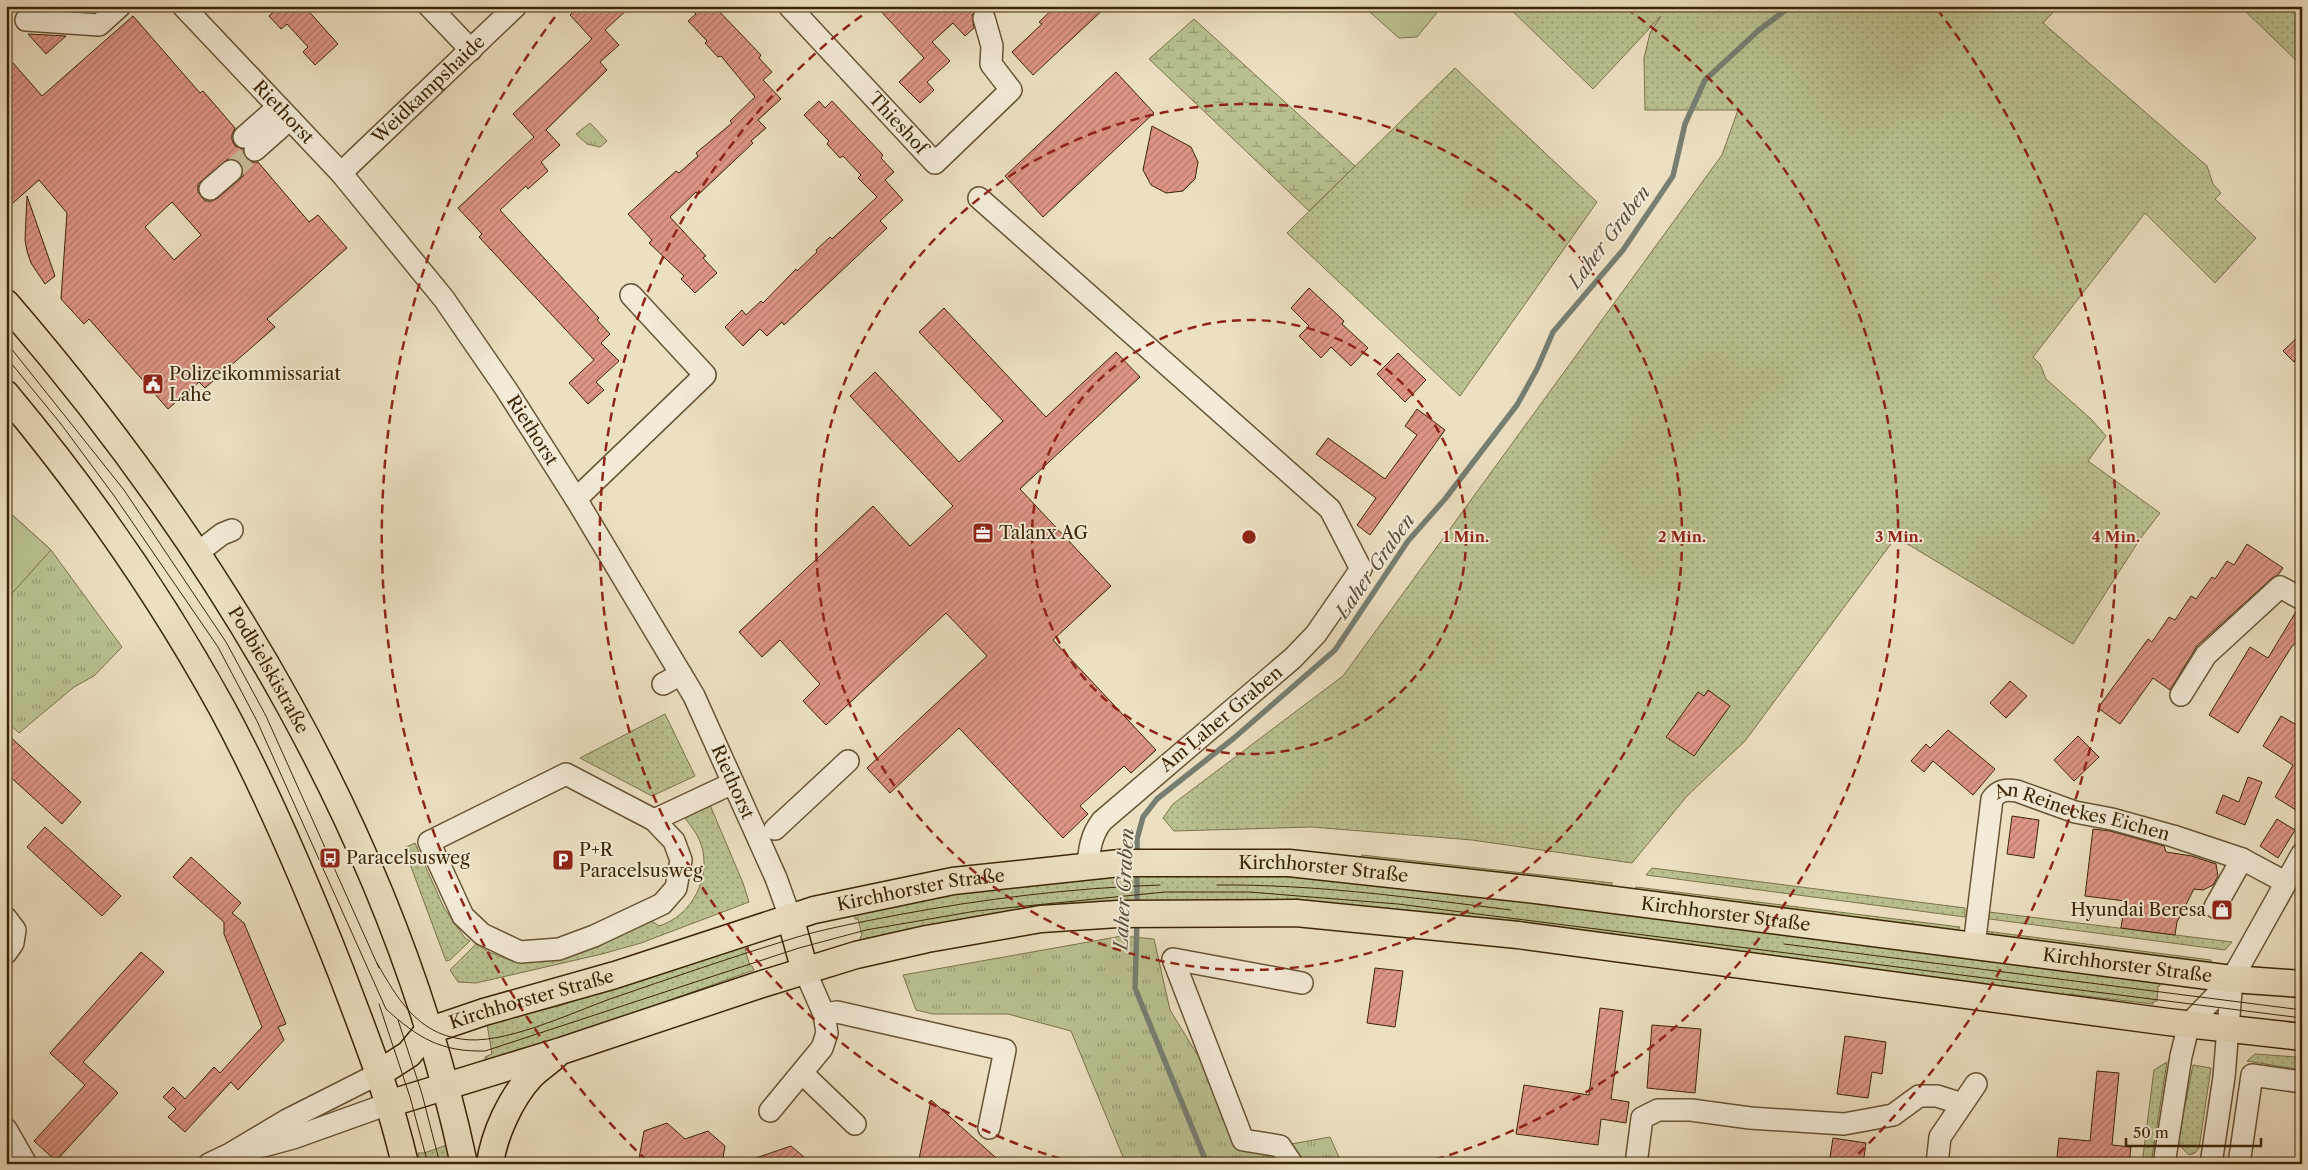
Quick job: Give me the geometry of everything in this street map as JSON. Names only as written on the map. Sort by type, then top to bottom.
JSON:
[{"type":"main road","name":"Podbielskistraße","points":[[6,303],[62,368],[123,448],[242,624],[289,705],[332,790],[380,894],[412,973],[445,1086],[464,1164]]},
{"type":"main road","points":[[6,394],[82,489],[149,587],[221,706],[306,885],[378,1074],[405,1164]]},
{"type":"main road","name":"Kirchhorster Straße","points":[[378,1074],[409,1054],[428,1031],[484,1012],[615,975],[790,917],[854,900],[953,881],[1120,863],[1299,864],[1536,890],[2232,980],[2302,984]]},
{"type":"main road","points":[[388,1104],[561,1051],[856,955],[927,939],[1041,919],[1118,914],[1296,913],[1518,935],[2189,1024],[2302,1037]]},
{"type":"main road","points":[[790,917],[805,971]]},
{"type":"main road","points":[[490,1164],[499,1130],[512,1103],[531,1076],[561,1051]]},
{"type":"street","points":[[26,20],[99,25],[120,6]]},
{"type":"street","name":"Riethorst","points":[[183,6],[341,173],[444,299],[506,389],[576,499],[672,679],[733,784],[776,878],[790,917]]},
{"type":"street","points":[[429,6],[471,50]]},
{"type":"street","name":"Weidkampshaide","points":[[341,173],[516,6]]},
{"type":"street","name":"Thieshof","points":[[789,6],[935,163],[1010,90],[991,64],[992,46],[984,18]]},
{"type":"street","points":[[249,143],[284,113]]},
{"type":"street","points":[[210,189],[231,171]]},
{"type":"street","name":"Am Laher Graben","points":[[978,198],[1330,510],[1361,569],[1316,634],[1293,658],[1102,821],[1092,838],[1088,867]]},
{"type":"street","points":[[576,499],[705,375],[631,294]]},
{"type":"street","points":[[196,554],[222,534],[232,530]]},
{"type":"street","points":[[2182,695],[2206,655],[2280,587],[2302,599]]},
{"type":"street","points":[[775,829],[848,761]]},
{"type":"street","points":[[566,774],[654,820],[674,841],[681,860],[676,888],[662,904],[594,936],[559,949],[520,952],[482,934],[463,916],[429,842],[566,774]]},
{"type":"street","points":[[654,820],[733,784]]},
{"type":"street","name":"An Reineckes Eichen","points":[[1974,946],[1992,798],[1996,793],[2007,789],[2075,812],[2112,819],[2173,836],[2242,859],[2285,882]]},
{"type":"street","points":[[2164,1164],[2180,1056],[2189,1024],[2232,980],[2302,854]]},
{"type":"street","points":[[2215,907],[2242,859]]},
{"type":"street","points":[[6,918],[15,930],[13,943],[6,953]]},
{"type":"street","points":[[1292,1164],[1280,1146],[1243,1140],[1173,959],[1302,983]]},
{"type":"street","points":[[770,1112],[822,1048],[826,1033],[824,1014],[805,971]]},
{"type":"street","points":[[2211,1164],[2224,1077],[2232,980]]},
{"type":"street","points":[[824,1014],[837,1012],[1005,1050],[989,1128]]},
{"type":"street","points":[[802,1073],[855,1124]]},
{"type":"street","points":[[209,1164],[230,1154],[287,1120],[378,1074]]},
{"type":"street","points":[[2240,1164],[2252,1076],[2302,1082]]},
{"type":"street","points":[[1937,1164],[1940,1137],[1976,1084]]},
{"type":"street","points":[[1636,1164],[1642,1118],[1658,1110],[1691,1110],[1750,1118],[1844,1124],[1893,1115],[1920,1096],[1936,1096],[1962,1104]]},
{"type":"street","points":[[230,1154],[293,1138],[388,1104]]},
{"type":"street","points":[[6,1129],[26,1164]]},
{"type":"green space","points":[[1363,6],[1435,6],[1436,14],[1417,37],[1399,38]]},
{"type":"green space","points":[[1507,6],[2059,6],[2043,23],[2207,166],[2213,184],[2221,193],[2215,199],[2256,238],[2215,283],[2145,213],[2033,357],[2040,364],[2046,379],[2091,419],[2106,436],[2088,461],[2160,513],[2140,539],[2073,644],[1896,537],[1745,741],[1687,796],[1632,863],[1472,840],[1312,827],[1174,831],[1163,818],[1173,804],[1343,676],[1722,155],[1738,110],[1645,110],[1644,58],[1650,33],[1661,16],[1593,89]]},
{"type":"green space","points":[[2240,6],[2302,6],[2302,66]]},
{"type":"green space","points":[[1194,19],[1355,166],[1309,211],[1149,59]]},
{"type":"green space","points":[[1455,68],[1597,202],[1460,396],[1287,233]]},
{"type":"green space","points":[[590,123],[607,141],[600,147],[587,144],[576,134]]},
{"type":"green space","points":[[8,511],[51,550],[122,647],[94,676],[74,687],[19,733],[6,721],[6,514]]},
{"type":"green space","points":[[8,511],[51,550],[6,600],[6,514]]},
{"type":"green space","points":[[665,714],[695,776],[652,796],[580,758]]},
{"type":"green space","points":[[710,805],[743,883],[749,902],[641,943],[602,954],[476,983],[458,982],[450,970],[476,944],[489,952],[514,962],[515,957],[649,919],[659,926],[681,914],[696,894],[704,869],[701,844],[695,832],[682,815]]},
{"type":"green space","points":[[415,843],[444,908],[465,938],[470,941],[450,960],[446,961],[404,848]]},
{"type":"green space","points":[[1362,855],[1613,883],[1606,890],[1359,858]]},
{"type":"green space","points":[[1652,868],[1965,908],[1965,917],[1646,875]]},
{"type":"green space","points":[[1305,874],[2159,979],[2160,986],[2158,986],[2157,1001],[2154,1001],[2153,1004],[2068,994],[2065,997],[1328,907],[862,943],[858,919],[855,919],[854,914],[919,899],[1088,876]]},
{"type":"green space","points":[[1636,887],[1960,927],[1955,935],[1633,891]]},
{"type":"green space","points":[[1981,911],[2232,942],[2225,950],[1982,918]]},
{"type":"green space","points":[[1985,931],[2211,960],[2211,963],[2165,961],[1990,939]]},
{"type":"green space","points":[[1122,936],[1154,939],[1170,1010],[1231,1110],[1243,1140],[1280,1146],[1330,1137],[1342,1164],[1126,1164],[1071,1031],[1008,1014],[933,1014],[916,1010],[903,975]]},
{"type":"green space","points":[[745,941],[749,948],[745,949],[750,966],[754,970],[485,1066],[485,1057],[492,1054],[487,1024],[562,1005]]},
{"type":"green space","points":[[2255,1054],[2296,1057],[2296,1062],[2302,1063],[2302,1070],[2247,1061]]},
{"type":"green space","points":[[2167,1062],[2151,1164],[2142,1164],[2154,1070]]},
{"type":"green space","points":[[2193,1065],[2211,1068],[2199,1148],[2195,1153],[2189,1155],[2178,1141]]},
{"type":"green space","points":[[447,1145],[451,1164],[420,1164],[418,1153],[424,1153]]},
{"type":"building","points":[[280,6],[304,6],[338,44],[315,65],[303,52],[308,47],[287,24],[281,29],[269,16]]},
{"type":"building","points":[[580,6],[631,6],[605,30],[619,45],[600,62],[607,70],[546,130],[560,145],[541,162],[548,171],[528,189],[526,186],[500,210],[599,318],[597,320],[610,334],[601,343],[619,361],[596,382],[604,390],[588,404],[569,383],[594,360],[479,237],[482,234],[458,208],[534,137],[513,114],[592,39],[570,15]]},
{"type":"building","points":[[688,6],[714,6],[761,55],[759,58],[772,72],[763,80],[781,99],[758,120],[766,128],[751,141],[753,143],[699,194],[696,192],[670,217],[706,256],[703,258],[717,273],[695,293],[681,279],[684,276],[649,243],[652,240],[628,214],[676,171],[679,173],[698,156],[696,153],[732,123],[730,121],[755,97],[721,56],[718,57],[705,43],[707,41],[688,21],[696,14]]},
{"type":"building","points":[[876,6],[980,6],[972,15],[974,28],[965,36],[953,23],[932,42],[950,61],[927,82],[934,90],[920,103],[899,82],[924,58]]},
{"type":"building","points":[[1056,6],[1107,6],[1033,75],[1012,52],[1042,24],[1039,22]]},
{"type":"building","points":[[133,16],[200,93],[203,91],[235,128],[232,140],[235,146],[243,149],[246,159],[258,162],[309,222],[318,215],[347,248],[267,319],[275,327],[205,388],[199,382],[168,409],[89,319],[84,324],[61,299],[67,213],[39,180],[6,209],[6,55],[42,96]],"holes":[[[228,159],[236,159],[241,163],[243,176],[218,198],[212,201],[205,201],[198,192],[198,184]],[[172,202],[201,235],[174,260],[145,227]]]},
{"type":"building","points":[[28,34],[66,36],[46,54]]},
{"type":"building","points":[[1116,72],[1154,113],[1043,217],[1005,176]]},
{"type":"building","points":[[819,101],[825,108],[832,101],[883,155],[881,158],[894,172],[885,180],[903,200],[880,221],[887,228],[784,325],[782,322],[767,336],[760,329],[743,346],[725,327],[742,310],[746,315],[761,301],[763,303],[796,269],[797,271],[817,252],[816,250],[830,237],[832,239],[877,197],[858,178],[861,175],[843,156],[840,158],[827,144],[829,141],[804,115]]},
{"type":"building","points":[[1152,126],[1191,147],[1198,162],[1195,179],[1183,191],[1166,193],[1151,185],[1143,170]]},
{"type":"building","points":[[27,196],[55,276],[45,284],[31,263],[27,251],[25,240]]},
{"type":"building","points":[[1309,288],[1344,321],[1342,324],[1368,348],[1351,366],[1331,347],[1321,358],[1299,336],[1309,326],[1291,308]]},
{"type":"building","points":[[944,308],[1046,417],[1116,352],[1140,377],[1020,489],[1111,586],[1053,640],[1156,750],[1131,773],[1124,766],[1080,806],[1088,814],[1063,838],[959,728],[890,793],[867,768],[987,656],[946,613],[826,725],[803,701],[820,684],[780,640],[762,657],[739,632],[873,506],[910,546],[953,506],[850,396],[875,372],[959,462],[1003,421],[919,332]]},
{"type":"building","points":[[2302,333],[2302,355],[2294,362],[2283,351]]},
{"type":"building","points":[[1398,353],[1426,380],[1405,402],[1377,374]]},
{"type":"building","points":[[1417,409],[1445,430],[1370,535],[1357,525],[1376,498],[1316,454],[1328,438],[1385,479],[1417,435],[1405,426]]},
{"type":"building","points":[[2247,544],[2283,568],[2278,575],[2272,578],[2197,646],[2170,690],[2153,678],[2120,724],[2098,708],[2148,639],[2152,642],[2169,617],[2175,620],[2191,596],[2196,599],[2212,577],[2215,579],[2227,561],[2234,565]]},
{"type":"building","points":[[2297,610],[2302,611],[2302,646],[2296,643],[2292,646],[2238,733],[2209,715],[2250,647],[2268,658]]},
{"type":"building","points":[[2010,681],[2027,696],[2006,718],[1990,703]]},
{"type":"building","points":[[1708,690],[1730,706],[1694,756],[1666,737],[1698,692],[1704,696]]},
{"type":"building","points":[[2281,716],[2302,728],[2302,799],[2296,810],[2275,797],[2293,765],[2263,746]]},
{"type":"building","points":[[1948,730],[1995,769],[1973,795],[1933,761],[1924,772],[1911,761],[1926,744],[1930,748]]},
{"type":"building","points":[[6,733],[81,802],[62,824],[6,773]]},
{"type":"building","points":[[2078,736],[2099,757],[2074,781],[2054,760]]},
{"type":"building","points":[[2248,777],[2262,782],[2245,825],[2216,813],[2223,795],[2239,802]]},
{"type":"building","points":[[2012,816],[2039,820],[2034,858],[2007,854]]},
{"type":"building","points":[[2277,819],[2295,830],[2278,858],[2260,846]]},
{"type":"building","points":[[45,827],[121,896],[102,916],[27,847]]},
{"type":"building","points":[[2093,829],[2110,831],[2164,846],[2166,852],[2192,856],[2216,864],[2218,876],[2213,885],[2203,890],[2194,889],[2177,922],[2175,935],[2121,928],[2125,901],[2085,896]]},
{"type":"building","points":[[191,857],[241,903],[232,913],[244,923],[286,1024],[278,1027],[284,1040],[238,1090],[231,1082],[185,1132],[168,1117],[176,1109],[163,1097],[173,1087],[185,1099],[214,1067],[220,1073],[262,1027],[224,934],[224,922],[173,877]]},
{"type":"building","points":[[141,952],[164,972],[83,1062],[118,1093],[56,1161],[34,1141],[85,1085],[50,1053]]},
{"type":"building","points":[[1375,968],[1403,971],[1395,1027],[1367,1023]]},
{"type":"building","points":[[1600,1008],[1623,1011],[1611,1099],[1629,1102],[1626,1123],[1601,1119],[1598,1145],[1516,1134],[1524,1085],[1589,1095]]},
{"type":"building","points":[[1652,1025],[1701,1029],[1695,1093],[1647,1088]]},
{"type":"building","points":[[1845,1036],[1886,1042],[1882,1074],[1872,1072],[1868,1098],[1837,1094]]},
{"type":"building","points":[[2097,1071],[2119,1073],[2112,1145],[2131,1147],[2129,1164],[2107,1164],[2108,1162],[2057,1157],[2059,1138],[2090,1141]]},
{"type":"building","points":[[931,1100],[1003,1164],[918,1164]]},
{"type":"building","points":[[667,1123],[685,1139],[708,1131],[725,1146],[722,1164],[638,1164],[644,1131]]},
{"type":"building","points":[[1833,1138],[1866,1143],[1863,1164],[1829,1164]]},
{"type":"building","points":[[791,1146],[812,1164],[748,1164],[747,1161]]},
{"type":"waterway","name":"Laher Graben","points":[[1137,856],[1137,839],[1143,817],[1157,799],[1234,738],[1335,650],[1408,541],[1445,499],[1517,405],[1537,369],[1553,332],[1623,250],[1673,176],[1685,124],[1705,80],[1759,30],[1791,6]]},
{"type":"waterway","name":"Laher Graben","points":[[1137,870],[1137,908]]},
{"type":"waterway","name":"Laher Graben","points":[[1137,920],[1135,988],[1207,1164]]},
{"type":"tunnel","points":[[231,171],[255,150]]},
{"type":"tram line","points":[[6,342],[124,490],[226,642],[266,716],[379,968]]},
{"type":"tram line","points":[[6,357],[61,424],[115,497],[218,647],[257,721],[386,1009],[409,1028],[443,1046],[469,1051],[485,1051],[799,948],[866,930],[976,911],[1165,892],[1249,892],[1398,904],[2302,1018]]},
{"type":"tram line","points":[[377,963],[392,989],[420,1022],[432,1030],[446,1035],[461,1039],[478,1040],[496,1038],[536,1027],[610,999],[702,968],[794,938],[832,928],[929,909],[995,899],[1093,889],[1160,885]]},
{"type":"tram line","points":[[1217,885],[1328,889],[1511,910]]},
{"type":"tram line","points":[[1784,944],[2302,1010]]},
{"type":"tram line","points":[[379,1004],[410,1097],[428,1164]]},
{"type":"tram line","points":[[398,1020],[422,1094],[440,1164]]},
{"type":"place","name":"Polizeikommissariat Lahe","points":[[153,384]]},
{"type":"place","name":"Talanx AG","points":[[983,533]]},
{"type":"place","name":"Paracelsusweg","points":[[330,858]]},
{"type":"place","name":"P+R Paracelsusweg","points":[[563,860]]},
{"type":"place","name":"Hyundai Beresa","points":[[2222,910]]}]
